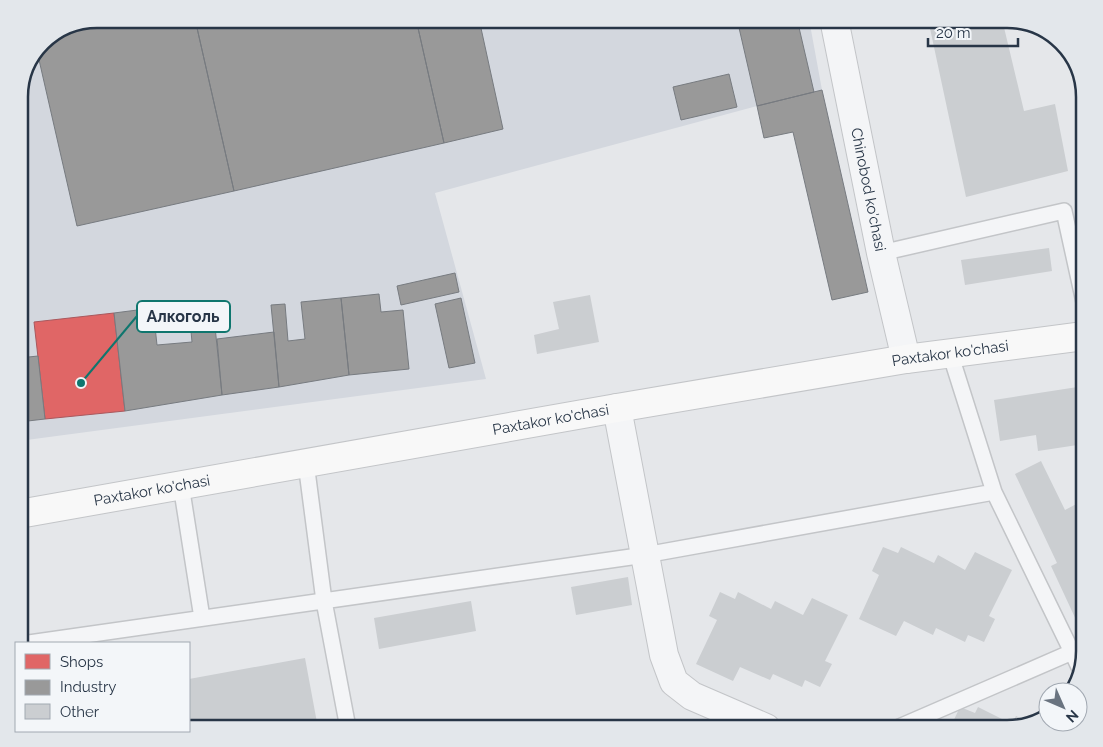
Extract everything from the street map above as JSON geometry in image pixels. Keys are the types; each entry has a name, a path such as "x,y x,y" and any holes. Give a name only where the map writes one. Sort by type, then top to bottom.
{"main road":[{"name":"Paxtakor ko'chasi","path":"28,512 906,359 1076,337"}],"street":[{"name":"Chinobod ko'chasi","path":"836,28 880,253 906,359"},
{"path":"617,408 664,655 674,682 692,696 748,720"}],"lane":[{"path":"880,253 1064,211 1076,266"},
{"path":"950,353 994,492 1075,658"},
{"path":"306,463 324,601 346,720"},
{"path":"181,485 202,618"},
{"path":"36,642 645,554 994,492"},
{"path":"915,720 1072,652"}],"shaded area":[{"path":"88,28 811,28 822,90 435,193 486,379 28,440 28,92 30,79 42,55 62,37 74,31"}],"building: Shops":[{"path":"114,313 125,411 45,419 34,322"}],"building: Industry":[{"path":"88,28 197,28 234,191 77,226 39,60 51,45 62,37 74,31"},
{"path":"197,28 418,28 444,143 234,191"},
{"path":"418,28 481,28 503,129 444,143"},
{"path":"739,28 799,28 814,92 757,106"},
{"path":"729,74 737,107 681,120 673,87"},
{"path":"822,90 868,292 832,300 793,132 764,138 757,106"},
{"path":"455,273 459,292 401,305 397,286"},
{"path":"379,294 381,312 403,310 409,369 349,375 341,298"},
{"path":"341,298 349,375 279,387 271,305 285,304 288,341 305,339 301,302"},
{"path":"461,298 475,363 449,368 435,304"},
{"path":"213,307 222,395 125,411 114,313 153,308 157,345 192,342 189,310"},
{"path":"274,332 279,387 222,395 217,339"},
{"path":"38,356 45,419 28,421 28,357"}],"building: Other":[{"path":"930,28 1004,28 1024,111 1055,104 1068,171 966,197"},
{"path":"1049,248 1052,271 965,285 961,260"},
{"path":"590,295 599,342 537,354 534,335 559,329 553,302"},
{"path":"1076,387 1076,445 1038,451 1036,435 1000,441 994,400"},
{"path":"1041,461 1065,510 1076,504 1076,620 1051,566 1057,563 1015,474"},
{"path":"883,547 898,553 901,547 934,563 938,555 965,570 975,552 1012,570 989,616 995,619 984,642 968,635 965,642 936,628 933,635 904,621 896,636 859,619 879,575 872,571"},
{"path":"628,577 632,605 576,615 571,587"},
{"path":"720,592 735,599 738,592 771,609 775,601 803,615 812,598 848,615 825,661 832,664 820,687 805,680 802,687 773,674 770,680 740,667 733,681 696,664 717,620 709,616"},
{"path":"471,601 476,631 379,649 374,618"},
{"path":"305,658 317,720 190,720 190,679"},
{"path":"960,707 975,713 978,707 1004,720 954,720"}],"place":[{"name":"Алкоголь","path":"81,383"}]}
